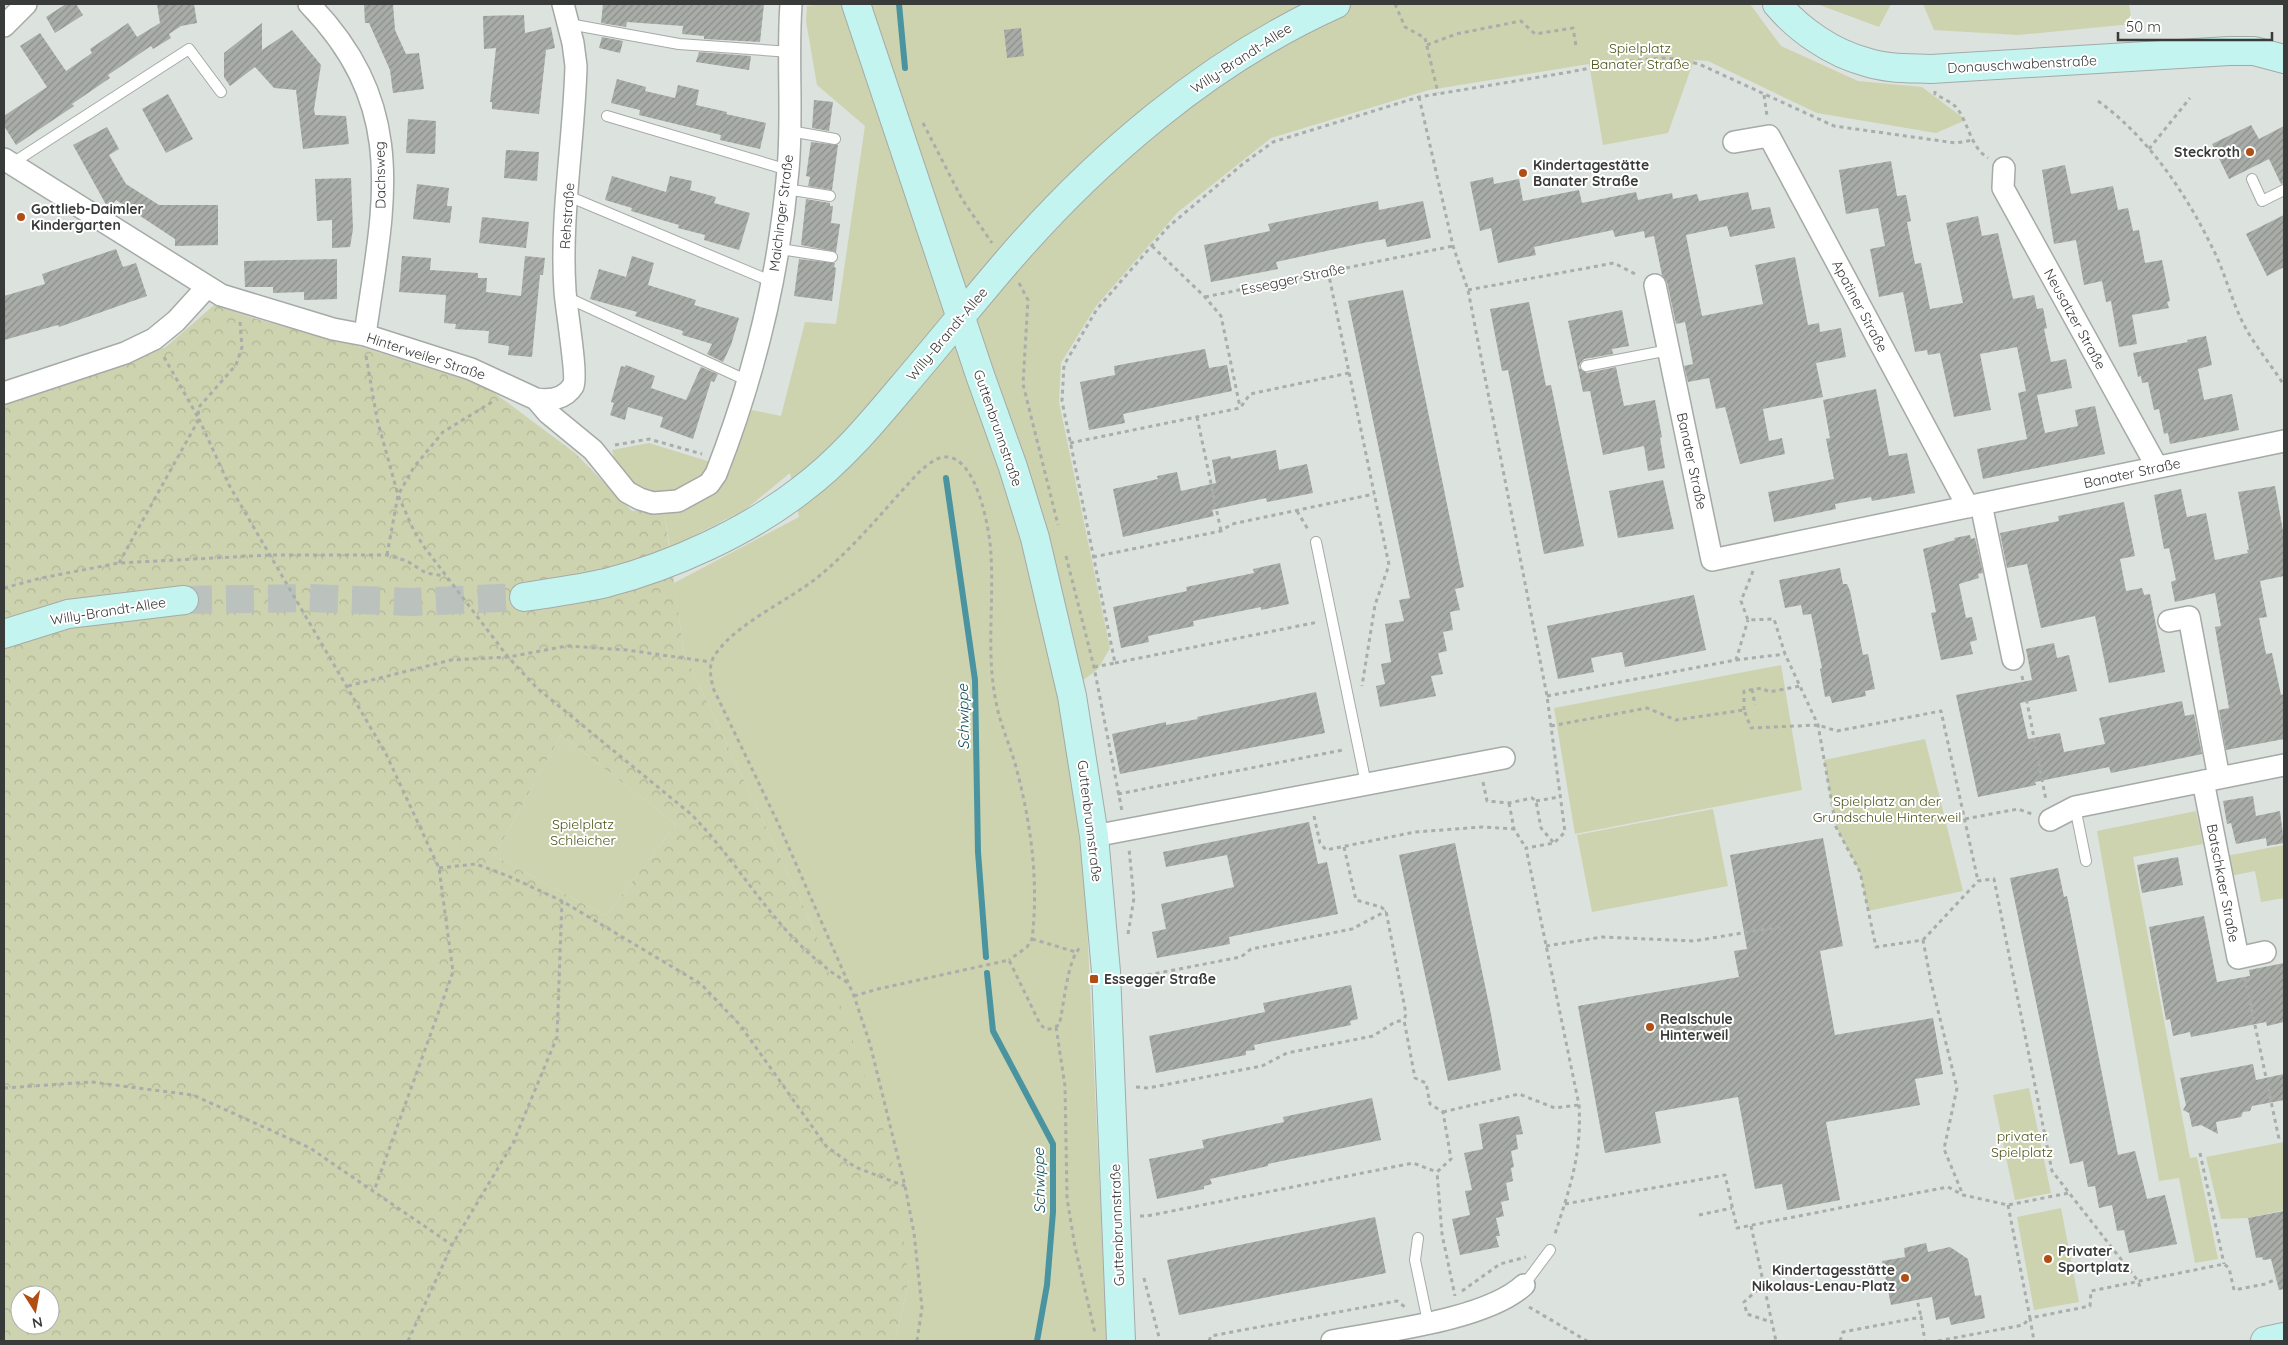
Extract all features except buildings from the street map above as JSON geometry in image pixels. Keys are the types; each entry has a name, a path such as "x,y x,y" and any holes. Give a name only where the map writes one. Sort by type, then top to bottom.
{"street":[{"path":"4,26 26,4"},
{"name":"Dachsweg","path":"310,4 346,47 356,64 373,106 380,137 384,172 381,216 365,335"},
{"name":"Maichinger Straße","path":"719,467 748,381 780,249 790,131 791,4"},
{"path":"856,4 961,317"},
{"name":"Willy-Brandt-Allee","path":"524,597 606,583 656,568 709,544 759,518 800,492 834,463 874,420 1006,263 1053,211 1154,117 1263,41 1336,4"},
{"name":"Donauschwabenstraße","path":"1777,4 1788,16 1813,36 1841,53 1896,68 1931,69 2254,50 2284,59"},
{"name":"Rehstraße","path":"536,399 547,401 556,399 573,385 576,377 566,297 564,255 575,106 576,66 566,14"},
{"name":"Apatiner Straße","path":"1734,142 1769,136 1974,505"},
{"name":"Hinterweiler Straße","path":"7,161 207,287 238,301 333,328 365,335 471,369 536,399 548,413 593,450 627,492 653,503 678,501 709,484 719,467"},
{"name":"Neusatzer Straße","path":"2004,168 2003,188 2157,467"},
{"name":"Banater Straße","path":"1655,285 1712,560 2284,441"},
{"path":"4,393 125,353 154,339 176,321 207,287"},
{"name":"Guttenbrunnstraße","path":"961,317 1035,538 1072,696 1094,836 1104,942 1109,1340"},
{"path":"1974,505 2012,659"},
{"name":"Willy-Brandt-Allee","path":"4,634 68,614 184,600"},
{"name":"Batschkaer Straße","path":"2169,621 2189,617 2238,958 2265,952"},
{"path":"1094,836 1504,758"},
{"path":"2050,820 2075,807 2284,765"},
{"path":"1332,1341 1456,1306 1518,1291"},
{"path":"2265,1341 2284,1337"}],"lane":[{"path":"566,14 679,44 791,52"},
{"path":"7,161 189,49 221,92"},
{"path":"607,116 830,196"},
{"path":"790,131 835,139"},
{"path":"2252,179 2262,201 2284,190"},
{"path":"568,196 773,282"},
{"path":"780,249 832,257"},
{"path":"566,297 748,381"},
{"path":"1586,366 1669,350"},
{"path":"1316,542 1366,784"},
{"path":"2075,807 2086,861"},
{"path":"1418,1238 1416,1260 1427,1315"},
{"path":"1518,1291 1550,1250"}],"path":[{"path":"1395,4 1404,27 1425,38 1438,93"},
{"path":"1427,45 1456,34 1521,21 1534,34 1573,28 1576,46"},
{"path":"1115,663 1062,402 1064,365 1097,309 1168,227 1244,163 1273,142 1438,93 1621,62 1662,58 1699,64 1834,126 1956,143 1973,140"},
{"path":"1931,69 1935,94 1955,106 1967,123 1980,153 2004,168"},
{"path":"1420,97 1453,246 1468,290 1547,696 1565,832 1554,843 1526,848"},
{"path":"2149,149 2190,98"},
{"path":"2098,101 2120,117 2149,149 2181,190 2213,247 2244,324 2284,385"},
{"path":"921,119 962,199 1006,263"},
{"path":"1152,246 1205,297 1221,316 1240,408"},
{"name":"Essegger Straße","path":"1205,297 1453,246"},
{"path":"1468,290 1614,263 1655,285"},
{"path":"1328,271 1389,565 1375,605 1359,696 1350,705"},
{"path":"119,563 199,419 198,408 236,364 242,347 238,301"},
{"path":"365,335 377,419 398,495 414,531 446,576 508,656 538,688 692,815 709,832 748,885 787,933 825,969 849,984"},
{"path":"154,339 199,419 229,485 386,754 439,868 453,972 374,1191"},
{"path":"1070,443 1240,408 1250,394 1349,373"},
{"path":"387,555 398,495 414,467 443,432 514,389"},
{"path":"1197,417 1221,531"},
{"path":"593,450 649,439 719,467"},
{"path":"854,996 1009,960 1027,948 1032,939 1034,879 1028,818 996,702 992,676 991,555 989,534 977,489 970,473 950,457 934,460 921,470 846,552 793,595 732,635 711,662 710,674 713,688 778,822 854,996 880,1080 914,1233 922,1308 917,1341"},
{"path":"1093,557 1221,531 1232,524 1374,494"},
{"path":"1297,510 1316,542"},
{"path":"4,588 41,578 119,563 270,555 387,555 407,561 426,573 446,576"},
{"path":"1736,660 1748,620 1741,601 1754,567"},
{"path":"1094,667 1333,619"},
{"path":"1748,620 1774,620 1785,654 1818,725 1836,827 1860,872 1876,947 1923,940 1978,881 1994,879 2052,1171 2138,1281 2140,1287"},
{"path":"348,686 451,660 508,656 567,646 627,650 711,662"},
{"path":"1547,696 1736,660 1785,654"},
{"path":"2012,659 2019,664 2050,820"},
{"path":"1800,686 1769,692 1762,688 1744,691 1744,710 1751,728 1818,725 1837,731 1942,711 1978,881"},
{"path":"1752,690 1755,705"},
{"path":"1551,726 1647,708 1676,720 1744,710"},
{"path":"1118,794 1359,747"},
{"path":"1478,763 1487,801 1508,802 1532,798 1536,801 1559,797"},
{"path":"1309,796 1320,843 1326,850 1415,832 1482,827 1514,829"},
{"path":"1536,801 1541,828 1554,843"},
{"path":"1456,1306 1500,1264 1550,1250 1576,1166 1580,1142 1579,1105 1526,848 1514,829 1508,802"},
{"path":"1965,819 2018,809 2050,820"},
{"path":"1344,847 1356,900 1381,907 1386,911 1406,1014 1404,1020 1415,1078 1426,1082 1430,1104 1443,1112 1519,1094 1555,1108 1579,1105"},
{"path":"439,868 476,864 508,876 562,901 701,984 740,1025 826,1146 855,1167 905,1186"},
{"path":"408,1341 452,1245 513,1143 557,1037 562,901"},
{"path":"1132,978 1241,957 1251,949 1352,929 1386,911"},
{"path":"1546,946 1602,937 1694,941 1784,926"},
{"path":"1032,939 1076,952"},
{"path":"1923,940 1931,982 1957,1088 1944,1150 1963,1195"},
{"path":"1104,942 1083,946 1076,952 1061,1017 1056,1027 1065,1086 1067,1198 1075,1248 1109,1340"},
{"path":"2241,957 2279,1139"},
{"path":"1009,960 1040,1024 1045,1029 1056,1027"},
{"path":"1136,1087 1148,1088 1262,1066 1287,1053 1373,1036 1395,1022 1404,1020"},
{"path":"4,1088 91,1082 192,1095 310,1148 452,1245"},
{"path":"1437,1172 1451,1159 1443,1112"},
{"path":"2200,1153 2224,1264 2229,1268 2234,1290 2264,1284 2284,1276"},
{"path":"1140,1216 1413,1163 1437,1172"},
{"path":"1437,1172 1442,1234 1456,1306"},
{"path":"1565,1204 1725,1175 1736,1228 1948,1187 1963,1195 2008,1205 2069,1193"},
{"path":"2008,1205 2034,1341"},
{"path":"1700,1215 1732,1208"},
{"path":"1751,1226 1776,1341"},
{"path":"1938,1341 2023,1325 2030,1318 2090,1306 2091,1290 2224,1264"},
{"path":"1764,1284 1744,1302 1747,1314 1772,1322"},
{"path":"1518,1291 1587,1341"},
{"path":"1916,1295 1925,1341"},
{"path":"1209,1341 1211,1336 1397,1300 1410,1312 1427,1315 1445,1304 1456,1306"},
{"path":"1840,1341 1843,1332 1920,1317"}],"green space":[{"name":"Spielplatz Banater Straße","path":"825,4 1750,4 1781,46 1858,81 1922,87 1966,120 1936,133 1817,113 1708,61 1694,60 1668,133 1603,145 1589,64 1429,90 1271,138 1178,212 1096,306 1061,363 1059,402 1110,648 1098,669 1061,697 1082,863 1087,924 1107,1341 895,1341 909,1280 814,929 684,653 674,583 799,517 790,473 746,509 670,548 664,509 712,491 730,472 747,409 781,416 805,322 836,324 865,126 817,85 806,21 807,6"},
{"path":"1817,4 1891,4 1879,27"},
{"path":"1923,4 2129,4 2132,24 2018,35 1934,30"},
{"path":"214,305 253,318 358,346 485,386 575,453 632,511 664,509 684,653 814,929 891,1151 909,1280 895,1341 4,1341 4,404 166,347","holes":["561,735 676,824 606,916 494,856"]},
{"path":"649,443 714,463 710,474 678,496 638,491 616,463 612,450"},
{"path":"1781,665 1802,790 1575,834 1554,708"},
{"name":"Spielplatz Schleicher","path":"561,735 676,824 606,916 494,856"},
{"name":"Spielplatz an der Grundschule Hinterweil","path":"1925,739 1963,891 1868,911 1860,872 1836,827 1824,760"},
{"path":"1713,809 1728,886 1592,912 1577,835"},
{"path":"2196,811 2203,844 2133,857 2190,1158 2197,1157 2218,1259 2195,1263 2179,1178 2159,1181 2097,831"},
{"path":"2284,845 2284,898 2261,902 2255,871 2230,876 2226,856"},
{"name":"privater Spielplatz","path":"2029,1088 2051,1193 2015,1200 1993,1095"},
{"path":"2284,1142 2284,1210 2248,1218 2221,1219 2206,1157"},
{"name":"Privater Sportplatz","path":"2061,1208 2079,1302 2034,1310 2017,1217"}],"waterway":[{"name":"Schwippe","path":"899,4 905,68"},
{"name":"Schwippe","path":"946,478 975,680 978,852 986,957"},
{"name":"Schwippe","path":"987,973 993,1031 1053,1144 1053,1212 1047,1285 1037,1341"}],"tunnel":[{"path":"184,600 309,598 411,602 524,597"}],"place":[{"name":"Steckroth","path":"2250,152"},
{"name":"Kindertagestätte Banater Straße","path":"1523,173"},
{"name":"Gottlieb-Daimler Kindergarten","path":"21,217"},
{"name":"Essegger Straße","path":"1094,979"},
{"name":"Realschule Hinterweil","path":"1650,1027"},
{"name":"Privater Sportplatz","path":"2048,1259"},
{"name":"Kindertagesstätte Nikolaus-Lenau-Platz","path":"1905,1278"}]}
